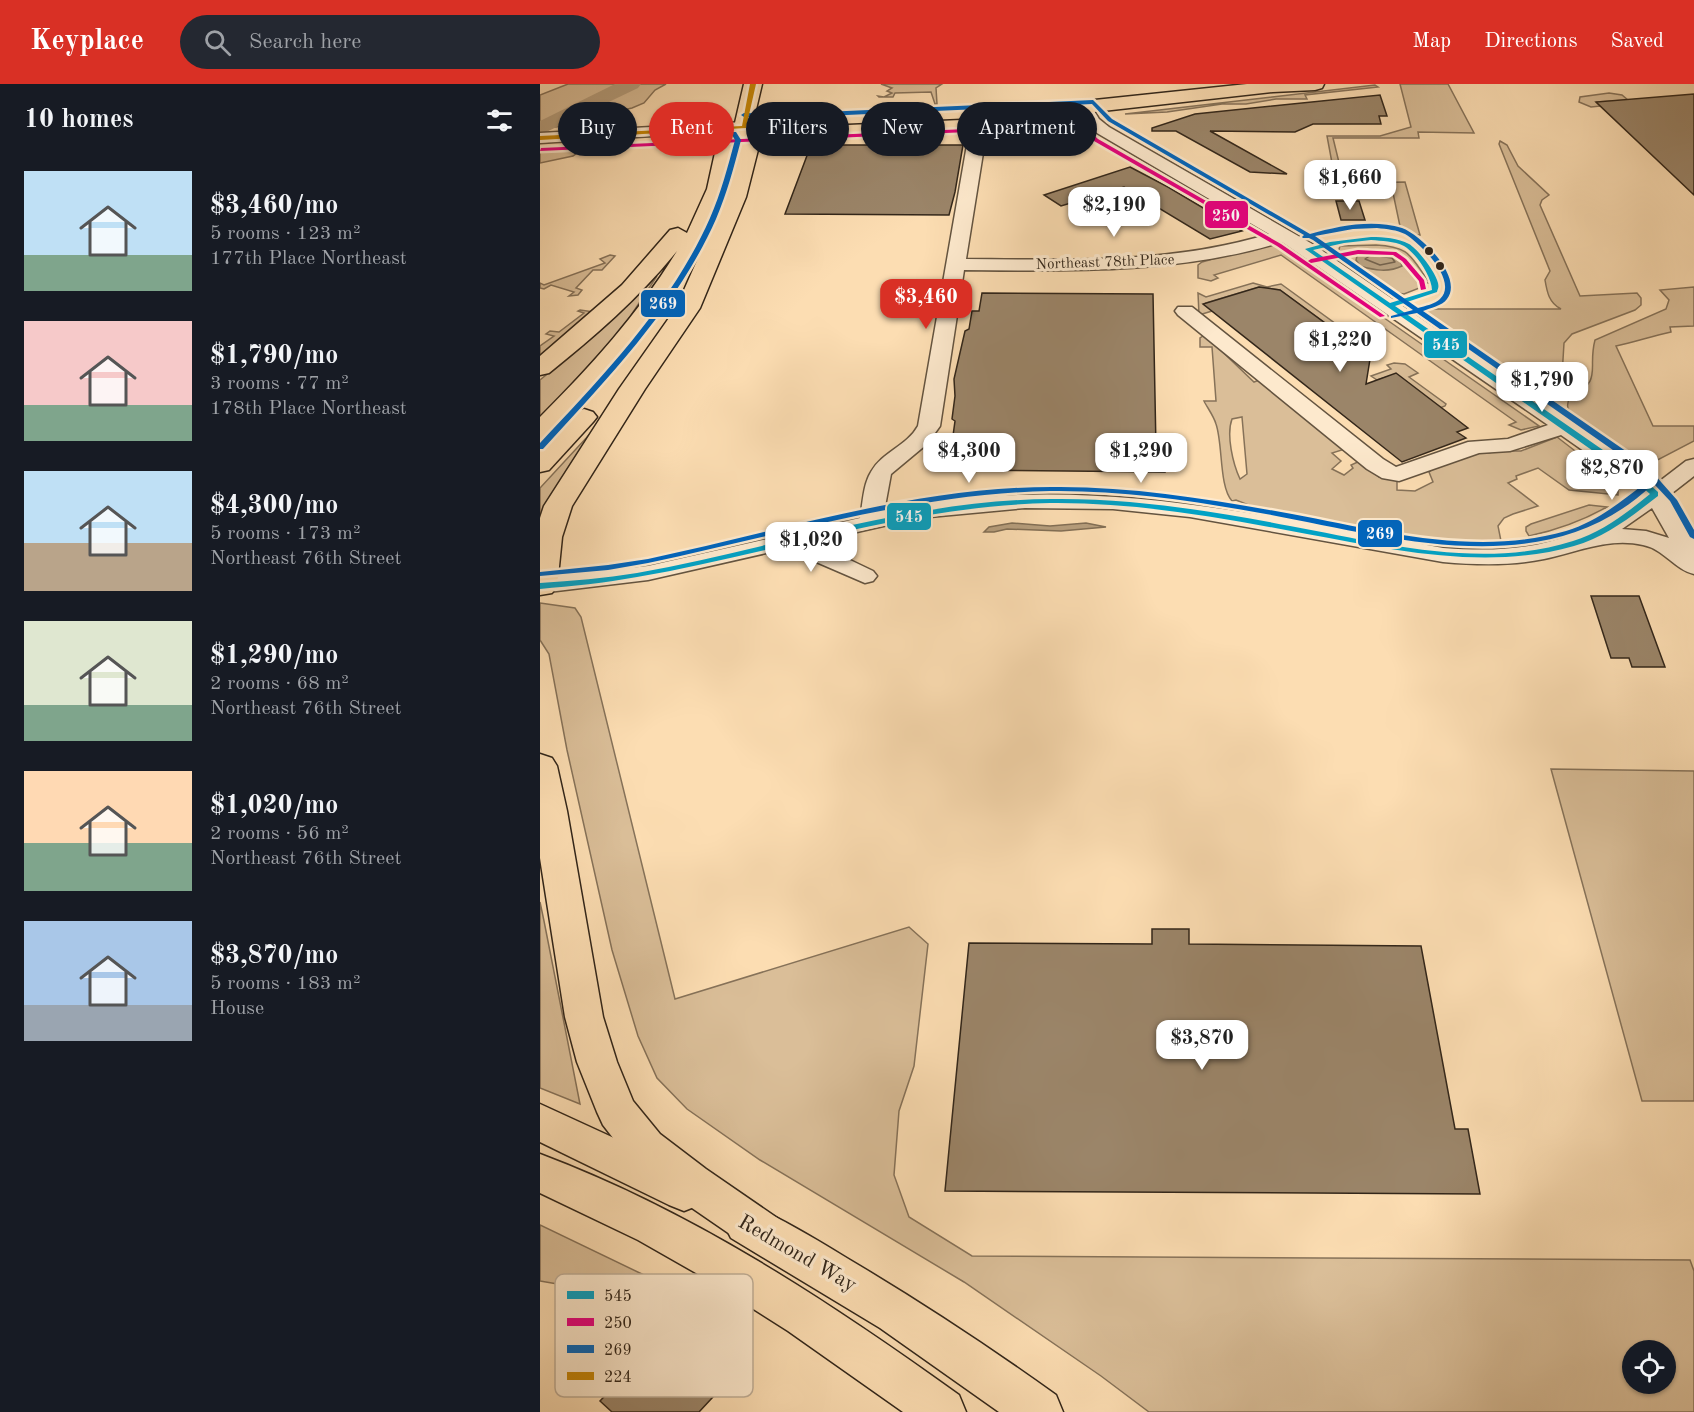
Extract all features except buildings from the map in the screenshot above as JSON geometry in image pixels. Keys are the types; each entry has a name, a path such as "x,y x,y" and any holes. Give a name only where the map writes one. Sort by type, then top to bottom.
{"main road":[{"path":"541,586 548,537 558,506 625,399 688,308 726,223 745,168 751,138 744,127 753,84"},
{"path":"1097,109 1191,103 1315,84"},
{"path":"540,432 600,371 664,291 696,237 717,189 724,166 728,139 744,127 763,122 957,115"},
{"path":"744,127 768,129 957,120"},
{"path":"540,368 610,311 635,286 678,235 724,166"},
{"path":"540,464 626,372 657,334 708,261"},
{"path":"540,766 550,811 584,1017 597,1062 617,1112 645,1147 691,1184 768,1236"},
{"name":"Redmond Way","path":"540,1122 675,1186 768,1236 893,1311 1039,1412"},
{"path":"540,1173 640,1220 738,1274"},
{"path":"753,1283 806,1316 942,1412"}],"street":[{"path":"1097,126 1279,232 1636,477 1655,494 1673,520 1694,567"},
{"path":"540,138 744,127"},
{"path":"870,521 876,505 880,473 922,439 929,426 975,156"},
{"name":"Northeast 78th Place","path":"957,260 1138,265 1220,254 1253,246 1279,232"},
{"path":"1185,311 1389,473 1399,474 1476,447 1510,445 1563,427"},
{"path":"541,586 648,573 870,521 961,506 1072,501 1190,510 1408,550 1453,556 1523,554 1558,548 1587,538 1625,517 1694,466"},
{"path":"1587,538 1625,535 1647,537 1674,549 1694,567"},
{"path":"763,546 813,552 865,576"}],"shaded area":[{"path":"568,84 666,84 655,90 644,103 637,106 637,102 558,102 558,127 540,128 540,95"},
{"path":"881,84 942,84 936,88 937,102 934,102 931,92 895,93 893,97 884,97 892,93 887,91 892,88"},
{"path":"1400,84 1448,84 1474,133 1418,132 1419,138 1333,138 1344,183 1405,182 1420,235 1411,235 1401,231 1393,193 1387,188 1326,185 1325,179 1335,179 1327,136 1380,136 1411,127"},
{"path":"1375,85 1378,87 1305,95 1307,99 1276,99 1167,112 1125,114"},
{"path":"1609,93 1622,95 1628,100 1597,102 1601,106 1591,107 1579,102 1580,97"},
{"path":"1500,141 1507,145 1518,166 1549,195 1542,200 1540,205 1580,296 1637,293 1641,298 1641,305 1635,310 1572,334 1564,343 1562,376 1556,381 1528,381 1528,379 1512,374 1425,312 1432,309 1561,309 1554,304 1548,293 1545,280 1550,271 1499,144"},
{"path":"558,146 558,156 573,156 540,163 540,147"},
{"path":"1275,242 1539,426 1521,430 1509,425 1516,422 1281,255 1214,275 1218,278 1211,281 1198,278 1198,265 1202,262"},
{"path":"1376,245 1404,251 1414,260 1430,283 1423,283 1422,287 1404,294 1397,293 1338,253 1340,246"},
{"path":"610,255 615,256 602,270 593,270 576,288 582,290 578,295 569,296 574,292 551,285 544,289 540,288 540,283 544,285 605,263 600,259"},
{"path":"657,276 622,329 540,419 540,380 601,330"},
{"path":"1253,283 1267,287 1281,284 1358,340 1351,342 1280,290 1259,287 1206,303 1212,311 1199,315 1198,293 1206,297"},
{"path":"1694,287 1694,326 1670,327 1671,332 1616,346 1653,426 1694,426 1694,441 1648,465 1619,448 1573,415 1569,410 1568,402 1570,397 1581,391 1591,379 1595,340 1666,309 1669,300 1660,290"},
{"path":"578,311 594,312 540,361 540,346 554,336 546,334 550,331 559,332 584,313"},
{"path":"1207,337 1254,382 1259,380 1345,449 1332,453 1341,461 1332,469 1344,475 1353,468 1351,465 1360,461 1379,477 1397,479 1397,490 1415,491 1433,482 1429,472 1436,467 1484,450 1489,453 1521,451 1557,437 1614,481 1618,486 1618,495 1569,490 1538,468 1516,476 1517,479 1508,483 1538,506 1504,518 1498,526 1501,541 1470,542 1377,532 1256,508 1236,500 1232,501 1225,486 1216,424 1204,401 1216,401 1212,347 1200,347 1200,338","holes":["1242,417 1247,474 1240,479 1230,441 1232,419"]},
{"path":"1405,364 1418,373 1409,377 1446,404 1445,406 1440,408 1396,374 1377,380 1371,376 1391,369 1387,365"},
{"path":"600,423 540,526 540,488"},
{"path":"1589,505 1607,507 1579,521 1549,531 1529,536 1526,531 1526,527 1531,524"},
{"path":"540,603 575,608 581,617 675,999 909,927 928,944 914,1066 899,1111 894,1175 909,1217 972,1256 1690,1260 1694,1271 1694,1412 1149,1412 1101,1376 964,1282 760,1160 687,1109 657,1078 638,1036 612,950 567,750 549,654 540,640"},
{"path":"1551,769 1694,771 1694,1101 1642,1101"},
{"path":"540,902 544,921 580,1104 540,1088"},
{"path":"540,1225 642,1274 555,1274 555,1284 540,1281"}],"water":[{"path":"1369,249 1394,252 1399,255 1402,266 1376,270 1360,266 1356,260 1357,256"},
{"path":"1012,523 1050,526 1086,523 1106,527 1061,531 1007,529 984,532 989,527"}],"waterway":[{"path":"540,129 631,84"}],"transit line":[{"name":"224","path":"540,138 744,127 753,84"},
{"name":"269","path":"744,115 780,116 1093,102 1110,120 1315,239 1643,467 1673,500 1694,537"},
{"name":"250","path":"541,150 957,131"},
{"name":"269","path":"734,133 738,140 734,156"},
{"name":"250","path":"1097,141 1279,245 1382,316"},
{"name":"269","path":"540,447 632,345 672,290 691,261 712,220 734,156"},
{"name":"269","path":"1305,237 1340,229 1377,226 1401,230 1418,240 1442,269 1448,290 1445,298 1436,304 1393,317"},
{"name":"545","path":"1308,249 1344,241 1371,239 1396,241 1406,245 1432,275 1435,291 1389,306"},
{"name":"545","path":"1308,249 1636,477 1655,494"},
{"name":"250","path":"1311,261 1358,252 1394,253 1404,260 1422,281 1423,289"},
{"name":"269","path":"540,574 648,561 898,505 1000,491 1051,489 1112,491 1173,497 1264,511 1397,536 1467,544 1502,544 1536,540 1581,528 1611,512 1648,485"},
{"name":"545","path":"540,586 648,573 897,518 998,504 1049,501 1115,503 1181,510 1441,554 1507,555 1540,552 1583,540 1616,523 1655,494"}]}
